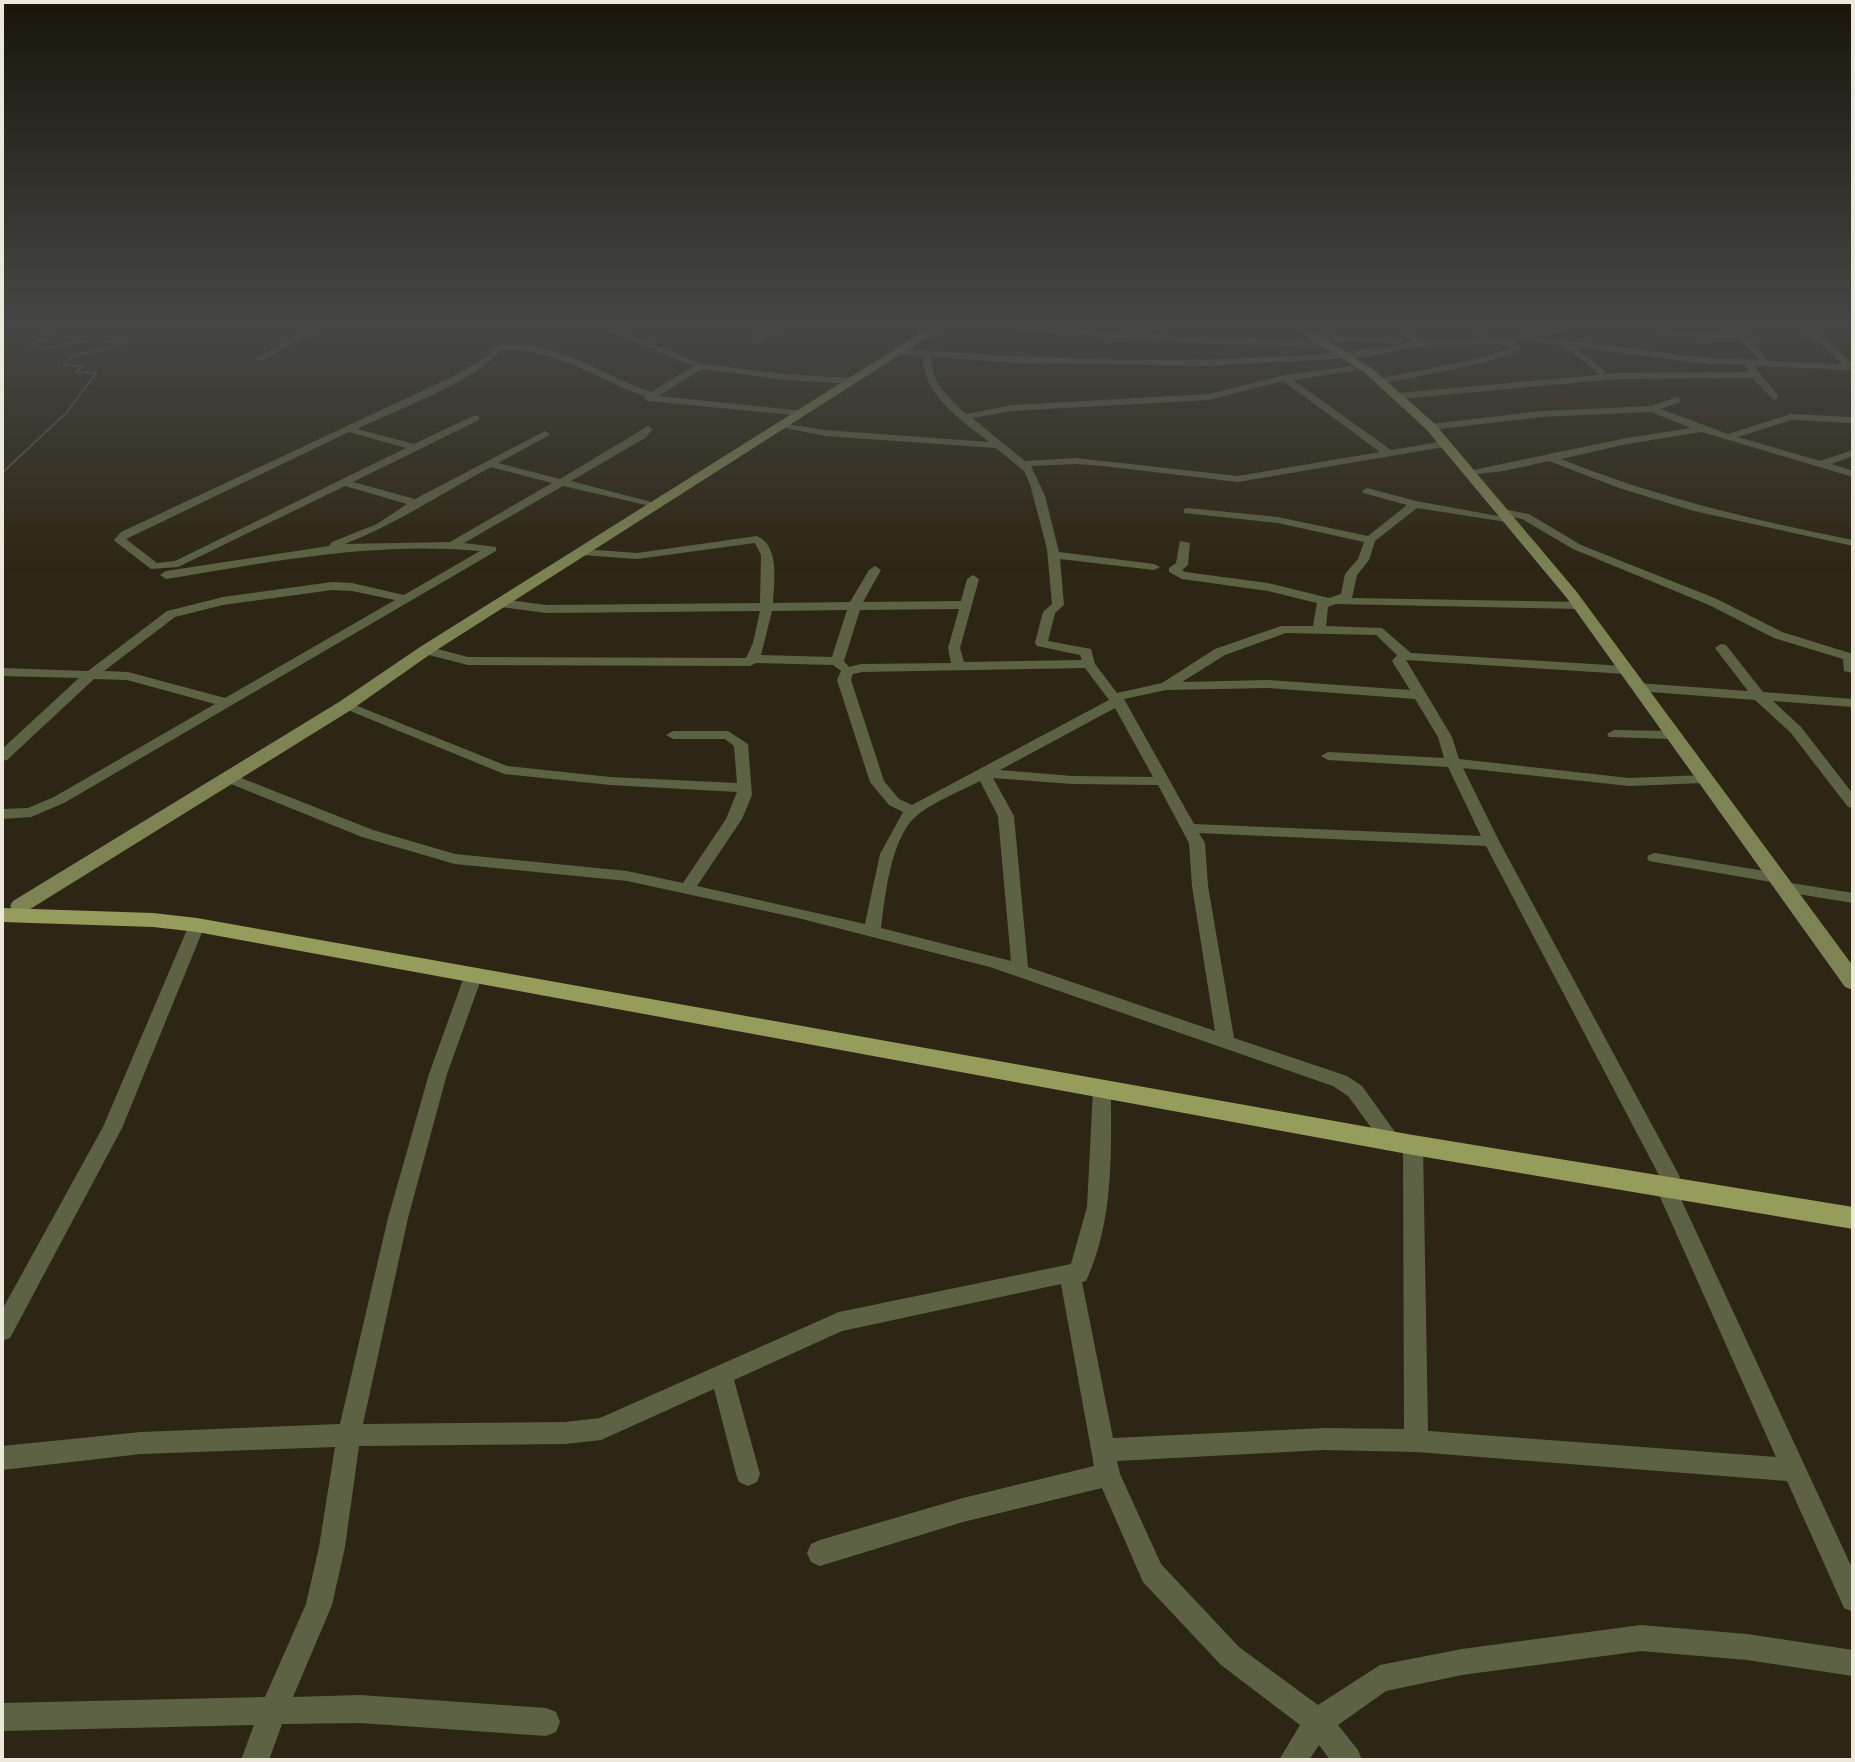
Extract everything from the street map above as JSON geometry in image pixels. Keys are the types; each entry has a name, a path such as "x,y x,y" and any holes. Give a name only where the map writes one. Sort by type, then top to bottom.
{"main road":[{"path":"8,909 197,925 1668,1182 1853,1218"},
{"path":"8,909 166,913 295,931 1047,1075 1102,1090 1413,1145 1853,1206"}],"street":[{"path":"399,406 125,534 120,540 155,567 165,568 476,418"},
{"path":"718,406 802,413"},
{"path":"8,909 345,706 426,650 813,406"},
{"path":"955,406 995,445 1023,464 1035,478 1054,555 1058,605 1049,612 1041,643 1086,652 1089,664 1117,699 1188,828 1200,856 1200,886 1226,1043"},
{"path":"964,417 1012,408 1044,406"},
{"path":"1324,406 1387,452"},
{"path":"1410,406 1431,427 1579,605 1853,982"},
{"path":"1431,427 1541,414 1660,406"},
{"path":"1652,409 1702,429 1853,474"},
{"path":"1788,409 1801,417"},
{"path":"1730,436 1801,417 1853,420"},
{"path":"783,425 825,433 995,445"},
{"path":"452,545 648,429"},
{"path":"1468,472 1504,468 1702,429"},
{"path":"351,430 416,448"},
{"path":"335,549 336,544 381,526 416,503 545,434"},
{"path":"1023,464 1052,459 1238,479 1444,444"},
{"path":"1821,464 1853,453"},
{"path":"1548,457 1599,479 1721,515 1853,543"},
{"path":"490,464 655,506"},
{"path":"345,483 416,503"},
{"path":"1367,491 1415,504 1525,516 1577,547 1713,602 1778,635 1852,664"},
{"path":"1319,630 1322,605 1347,596 1351,574 1363,560 1370,540 1415,504"},
{"path":"1188,511 1278,520 1370,540"},
{"path":"582,552 637,556 757,539 767,552 765,607 759,653 754,659"},
{"path":"1184,543 1182,565 1173,570 1182,575 1268,587 1334,601 1579,605"},
{"path":"2,814 44,808 492,549 452,545 335,549 166,575"},
{"path":"1054,555 1154,567"},
{"path":"875,570 855,605 842,667 877,782 894,802 912,811"},
{"path":"958,666 954,648 973,579"},
{"path":"2,757 92,674 161,619 182,611 293,590 332,586 352,587 406,599"},
{"path":"501,603 546,609 965,605"},
{"path":"1166,686 1211,657 1285,629 1378,631 1389,636 1404,655 1625,670"},
{"path":"1721,648 1760,696 1796,730 1853,804"},
{"path":"426,650 481,662 719,662 754,659 861,668 1089,664"},
{"path":"1404,655 1398,661 1445,737 1453,763 1491,841 1668,1182 1853,1599"},
{"path":"2,672 145,678 226,703"},
{"path":"872,933 883,862 898,828 912,811 1117,699 1166,686 1268,684 1417,695"},
{"path":"1637,687 1853,703"},
{"path":"345,706 504,770 610,781 744,788"},
{"path":"1614,734 1671,735"},
{"path":"673,735 728,735 737,738 741,744 745,795 734,819 688,887"},
{"path":"1328,756 1453,763 1629,782 1704,779"},
{"path":"983,773 1072,780 1162,781"},
{"path":"983,773 1006,816 1020,971"},
{"path":"226,777 367,834 428,853 455,859 627,876 688,887 1020,971 1340,1081 1355,1091 1385,1132"},
{"path":"1188,828 1491,841"},
{"path":"1655,858 1853,898"},
{"path":"2,1331 112,1128 197,925"},
{"path":"255,1760 319,1605 332,1547 349,1435 398,1218 438,1074 474,974"},
{"path":"2,1458 141,1443 349,1435 565,1433 601,1429 839,1322 1070,1273 1078,1274 1088,1251 1101,1176 1102,1090"},
{"path":"1413,1145 1416,1441"},
{"path":"1070,1273 1106,1450 1108,1475 1152,1573 1230,1656 1318,1722 1348,1760"},
{"path":"721,1374 748,1474"},
{"path":"1106,1450 1324,1439 1416,1441 1796,1470"},
{"path":"820,1553 1025,1493 1108,1475"},
{"path":"1293,1760 1318,1722 1380,1679 1462,1662 1641,1638 1747,1647 1853,1663"},
{"path":"2,1717 360,1709 546,1722"}],"waterway":[{"path":"2,473 71,406"}]}
